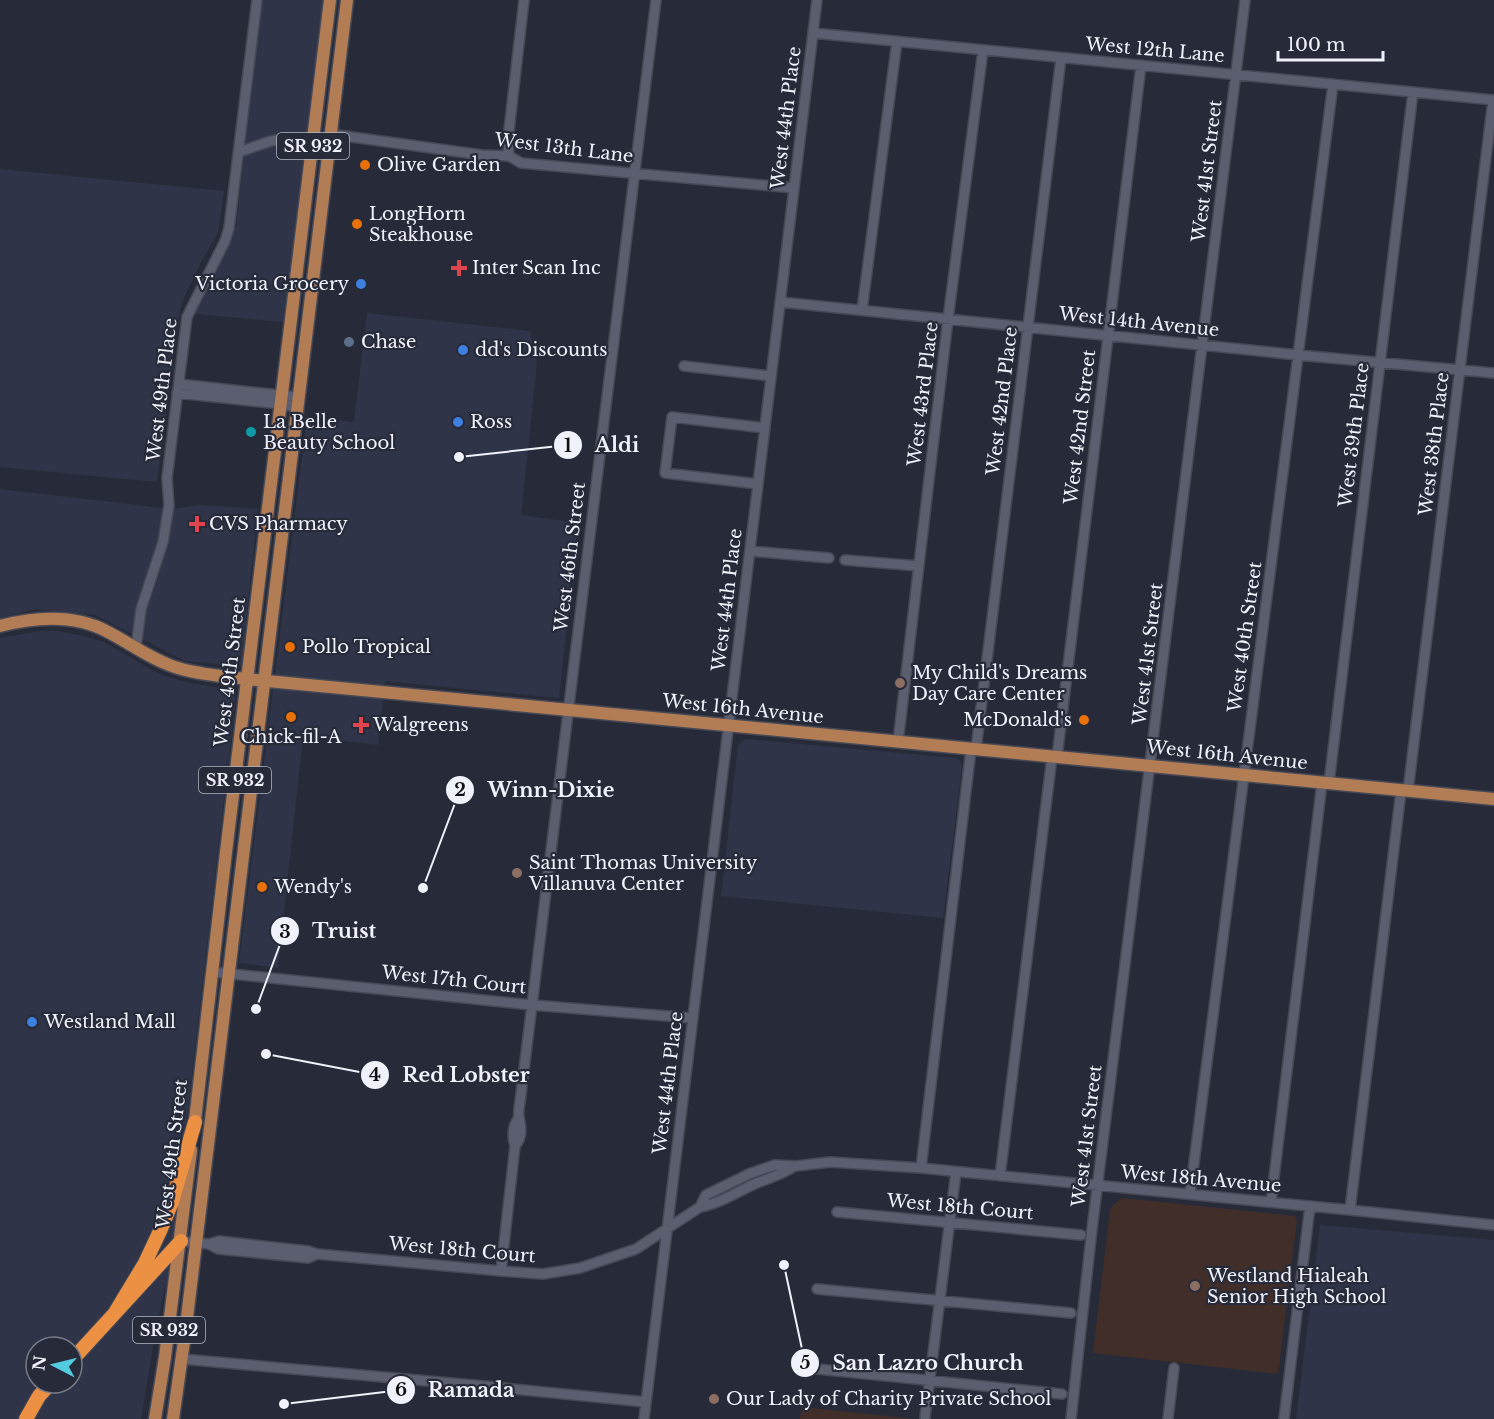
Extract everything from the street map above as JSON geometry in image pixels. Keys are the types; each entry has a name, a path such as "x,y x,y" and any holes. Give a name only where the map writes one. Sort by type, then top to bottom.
{"highway":[{"path":"116,1311 160,1232 172,1202 195,1122"},
{"path":"84,1347 181,1241"},
{"path":"26,1419 40,1395"}],"main road":[{"name":"West 49th Street","path":"155,1419 181,1241 330,0"},
{"name":"West 49th Street","path":"173,1419 203,1243 228,973 347,0"},
{"path":"322,67 325,96 323,124 330,134"},
{"path":"313,143 320,154 317,189 320,218"},
{"name":"West 16th Avenue","path":"0,626 52,618 68,620 105,630 160,661 178,668 247,679 1494,799"},
{"path":"233,793 239,805 234,843 237,850 243,854"},
{"path":"146,1419 163,1324 176,1278"}],"street":[{"name":"West 49th Place","path":"136,648 141,609 164,537 168,504 167,478 188,314 228,233 257,0"},
{"path":"342,0 347,0"},
{"path":"509,156 508,139 524,0"},
{"name":"West 46th Street","path":"501,1271 515,1146 513,1139 515,1123 519,1118 656,0"},
{"name":"West 44th Place","path":"644,1419 817,0"},
{"name":"West 41st Street","path":"1071,1419 1245,0"},
{"name":"West 12th Lane","path":"813,33 1493,100"},
{"path":"862,310 897,41"},
{"name":"West 43rd Place","path":"898,742 948,319 983,50"},
{"name":"West 42nd Place","path":"921,1168 1061,58"},
{"name":"West 42nd Street","path":"1000,1176 1141,66"},
{"name":"West 40th Street","path":"1190,1194 1333,84"},
{"name":"West 39th Place","path":"1271,1202 1413,92"},
{"name":"West 38th Place","path":"1350,1210 1493,100"},
{"name":"West 13th Lane","path":"330,134 482,155 509,156 521,163 794,188"},
{"path":"238,152 284,139 313,143"},
{"name":"West 14th Avenue","path":"780,302 1494,373"},
{"path":"684,366 771,376"},
{"path":"178,389 298,402"},
{"path":"758,484 665,472 672,417 765,428"},
{"path":"750,551 829,558"},
{"path":"845,560 919,566"},
{"name":"West 17th Court","path":"212,972 532,1005 692,1018"},
{"name":"West 18th Avenue","path":"667,1229 700,1207 712,1205 756,1183 782,1175 796,1166 830,1162 921,1168 1494,1226"},
{"path":"925,1417 956,1172"},
{"path":"1284,1419 1310,1206"},
{"name":"West 18th Court","path":"837,1212 1081,1235"},
{"name":"West 18th Court","path":"181,1241 203,1243 219,1241 317,1254 543,1274 580,1268 636,1249 667,1229"},
{"path":"817,1289 1071,1313"},
{"path":"182,1359 473,1384 646,1402"},
{"path":"808,1368 1062,1394"},
{"path":"1168,1419 1174,1368"}],"shaded area":[{"path":"261,0 323,0 283,322 195,314 236,227"},
{"path":"0,169 224,191 218,233 182,302 176,332 157,482 0,467"},
{"path":"367,313 530,331 537,364 521,515 578,523 559,698 385,681 378,745 303,736 278,968 239,963 307,417 354,422"},
{"path":"0,489 171,509 200,505 258,509 241,666 185,661 95,615 36,609 0,618"},
{"path":"40,631 57,631 104,642 161,675 190,683 231,689 236,694 170,1264 141,1419 0,1419 0,638"},
{"path":"745,739 956,758 960,761 962,766 943,918 721,896 738,745"},
{"name":"Westland Hialeah Senior High School","path":"1122,1198 1295,1216 1297,1220 1278,1374 1093,1353 1110,1210"},
{"path":"1320,1225 1494,1240 1494,1419 1296,1419"},
{"path":"802,1407 915,1419 800,1419"}],"place":[{"name":"Olive Garden","path":"365,165"},
{"name":"LongHorn Steakhouse","path":"357,224"},
{"name":"Inter Scan Inc","path":"459,268"},
{"name":"Victoria Grocery","path":"361,284"},
{"name":"Chase","path":"349,342"},
{"name":"dd's Discounts","path":"463,350"},
{"name":"Ross","path":"458,422"},
{"name":"La Belle Beauty School","path":"251,432"},
{"name":"Aldi","path":"459,457"},
{"name":"CVS Pharmacy","path":"197,524"},
{"name":"Pollo Tropical","path":"290,647"},
{"name":"My Child's Dreams Day Care Center","path":"900,683"},
{"name":"Chick-fil-A","path":"291,717"},
{"name":"McDonald's","path":"1084,720"},
{"name":"Walgreens","path":"361,725"},
{"name":"Saint Thomas University Villanuva Center","path":"517,873"},
{"name":"Wendy's","path":"262,887"},
{"name":"Winn-Dixie","path":"423,888"},
{"name":"Truist","path":"256,1009"},
{"name":"Westland Mall","path":"32,1022"},
{"name":"Red Lobster","path":"266,1054"},
{"name":"San Lazro Church","path":"784,1265"},
{"name":"Westland Hialeah Senior High School","path":"1195,1286"},
{"name":"Our Lady of Charity Private School","path":"714,1399"},
{"name":"Ramada","path":"284,1404"}]}
